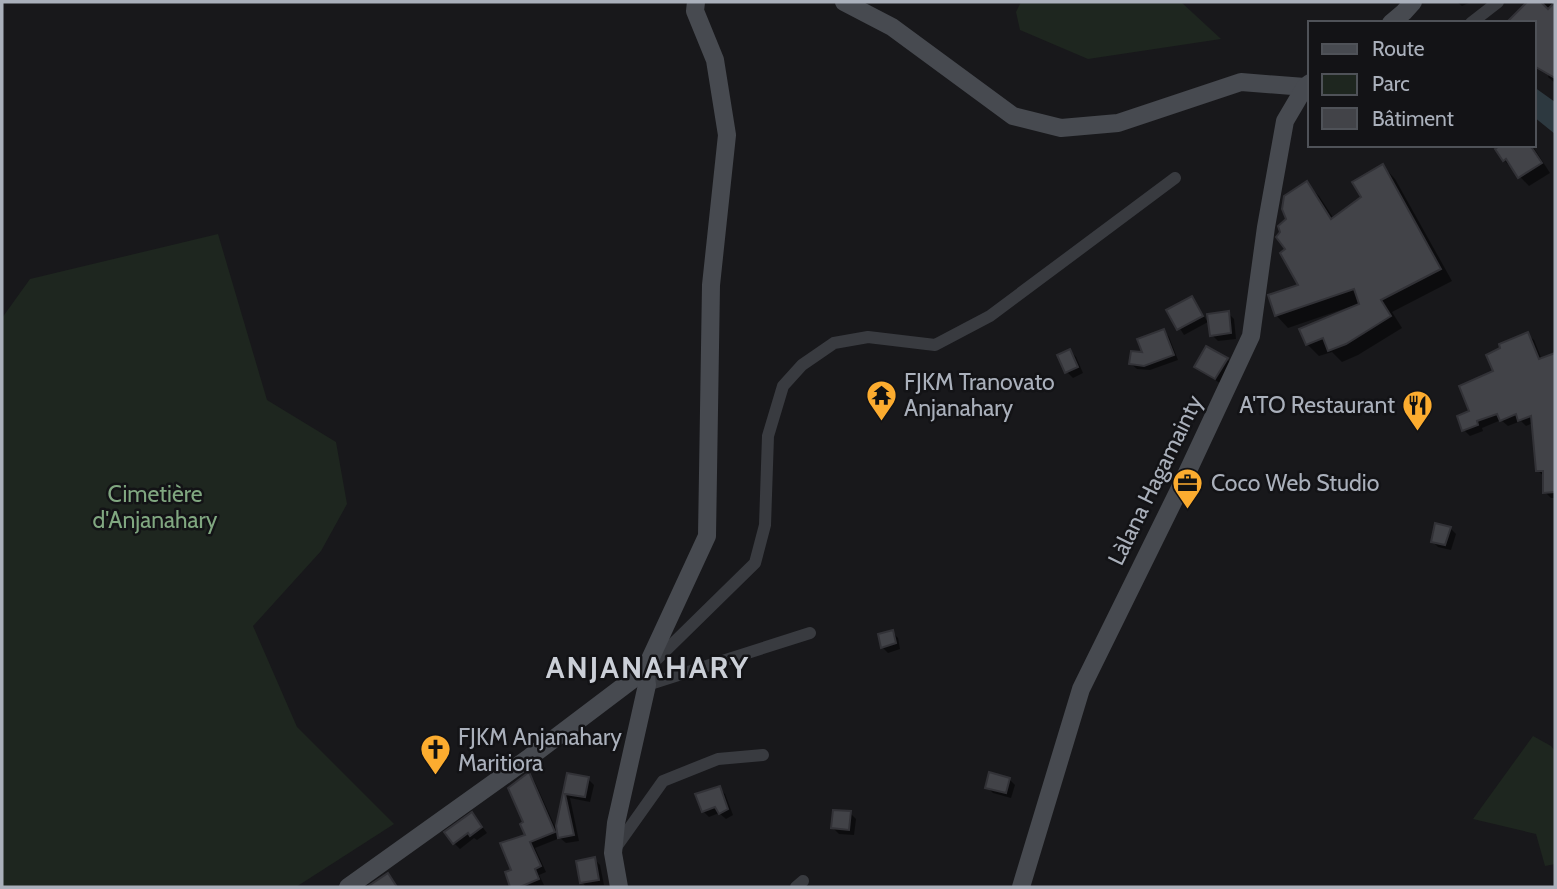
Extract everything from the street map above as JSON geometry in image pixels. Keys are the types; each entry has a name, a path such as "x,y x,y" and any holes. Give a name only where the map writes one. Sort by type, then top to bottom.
{"main road":[{"path":"619,887 613,853 616,823 646,678 707,536 712,285 727,135 715,60 695,11 696,2"},
{"path":"844,2 892,27 1013,116 1061,128 1118,123 1241,82 1308,85"},
{"path":"1393,21 1413,2"},
{"name":"Làlana Hagamainty","path":"1021,887 1081,689 1251,336 1266,227 1286,121 1308,85"},
{"path":"348,887 646,678"}],"street":[{"path":"1474,21 1498,2"},
{"path":"646,678 755,563 765,526 768,436 783,386 802,365 834,344 868,337 935,345 990,316 1175,178"},
{"path":"646,678 810,633"},
{"path":"613,853 663,781 718,759 763,755"}],"green space":[{"path":"1021,2 1181,2 1221,39 1088,59 1020,30 1016,12"},
{"name":"Cimetière d'Anjanahary","path":"218,234 267,400 336,442 347,504 321,551 253,626 297,727 394,824 296,887 2,887 2,318 30,279"},
{"path":"1533,736 1555,751 1555,864 1545,866 1536,834 1473,819"}],"shaded area":[{"path":"1536,88 1555,102 1555,134 1536,119"}],"building":[{"path":"1527,2 1541,2 1548,9 1555,2 1555,78 1536,67 1536,21 1508,21"},
{"path":"1531,147 1542,163 1518,178 1506,159 1503,161 1495,149"},
{"path":"1383,164 1441,269 1381,300 1391,316 1346,344 1328,351 1323,338 1306,345 1299,329 1359,304 1354,289 1275,316 1268,295 1298,285 1280,253 1285,249 1276,237 1280,232 1278,226 1286,219 1282,209 1284,196 1307,181 1331,219 1361,197 1352,182"},
{"path":"1192,296 1203,316 1177,330 1166,310"},
{"path":"1229,311 1231,333 1210,336 1207,314"},
{"path":"1164,329 1174,355 1144,366 1129,364 1131,351 1142,352 1137,339"},
{"path":"1528,332 1539,359 1555,353 1555,492 1543,493 1543,471 1536,471 1531,416 1518,421 1516,414 1500,421 1497,414 1477,421 1478,425 1462,431 1457,416 1469,411 1459,386 1493,371 1486,355 1500,348 1499,344"},
{"path":"1206,346 1228,358 1215,379 1194,367"},
{"path":"1070,349 1078,367 1065,373 1057,355"},
{"path":"1435,523 1451,527 1445,545 1431,542"},
{"path":"893,630 896,643 881,648 878,634"},
{"path":"529,772 555,832 530,842 541,866 535,869 539,879 520,887 510,887 505,872 511,870 500,843 525,835 520,824 523,822 508,788"},
{"path":"989,772 1010,778 1006,793 985,788"},
{"path":"567,773 589,777 585,797 565,794 574,835 558,838 556,826"},
{"path":"720,786 728,809 719,814 715,807 702,812 695,794"},
{"path":"833,810 851,811 849,830 831,828"},
{"path":"472,812 482,827 453,844 444,832"},
{"path":"595,857 599,880 580,883 576,861"},
{"path":"388,873 397,887 367,887"}],"place":[{"name":"FJKM Tranovato Anjanahary","path":"881,422"},
{"name":"A'TO Restaurant","path":"1418,432"},
{"name":"Coco Web Studio","path":"1188,510"},
{"name":"FJKM Anjanahary Maritiora","path":"435,777"}],"district":[{"name":"ANJANAHARY","path":"648,668"}]}
